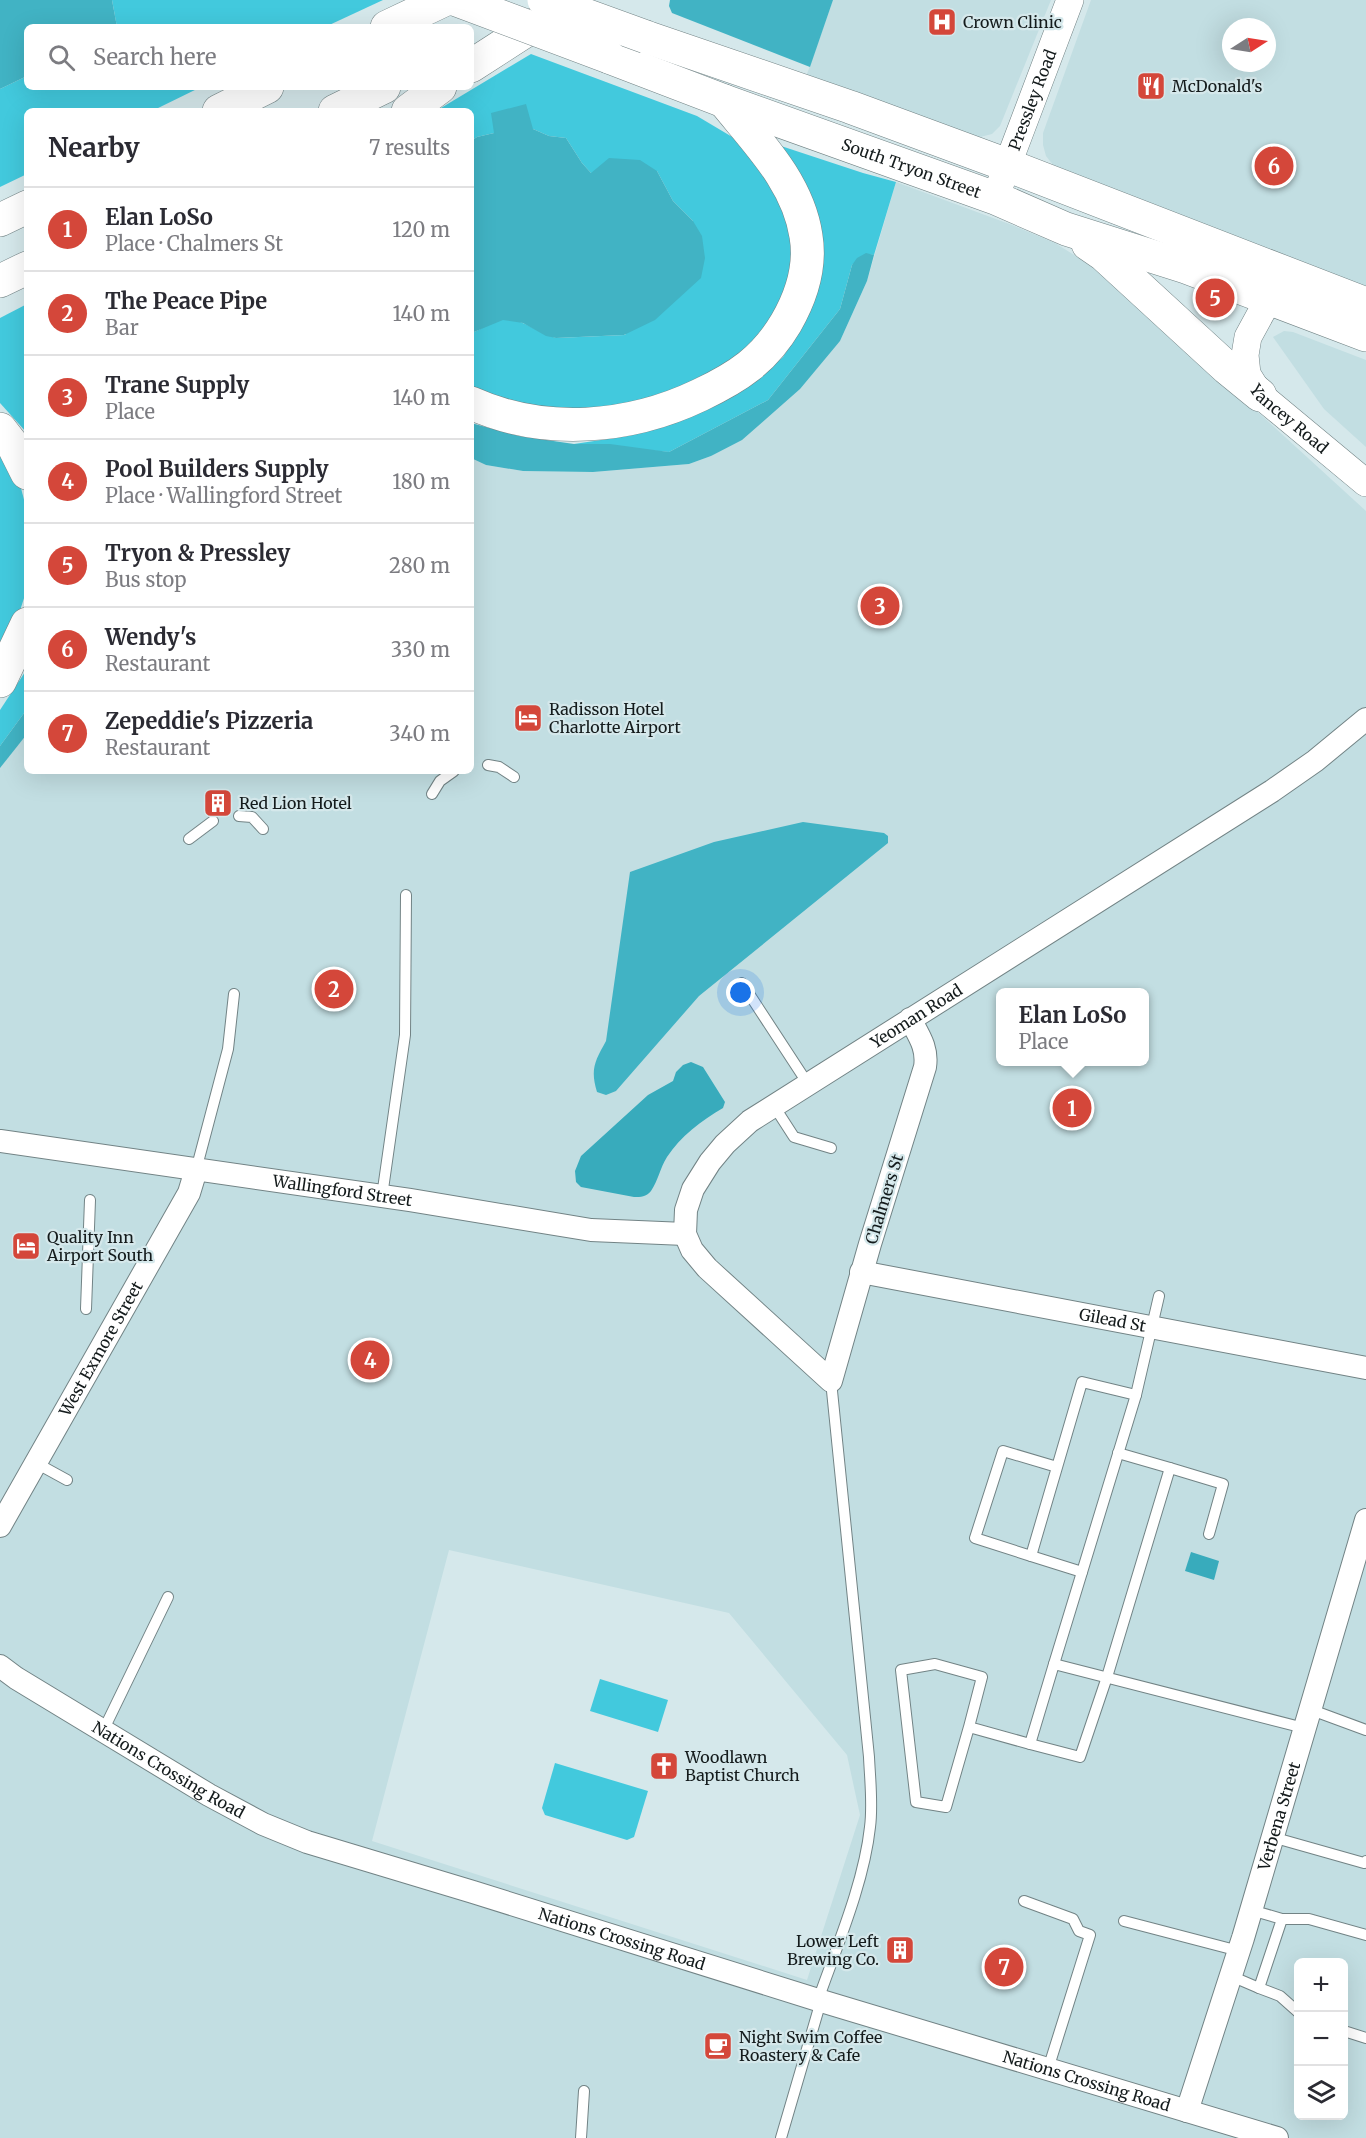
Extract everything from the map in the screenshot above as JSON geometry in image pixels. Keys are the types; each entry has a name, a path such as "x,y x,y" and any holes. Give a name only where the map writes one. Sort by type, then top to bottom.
{"main road":[{"path":"394,24 433,0"},
{"path":"394,24 444,0"},
{"name":"South Tryon Street","path":"457,0 724,101 995,198 1066,229 1186,267 1366,304"},
{"name":"South Tryon Street","path":"544,0 850,107 1007,165 1276,285 1366,335"},
{"path":"474,43 562,0"},
{"path":"474,64 573,0"},
{"path":"225,108 261,90"},
{"path":"341,108 378,90"},
{"path":"412,108 436,90"},
{"path":"474,404 524,420 564,425 600,424 639,418 677,406 732,380 757,361 777,339 801,291 807,264 806,237 787,182 724,101"},
{"path":"0,220 24,208"},
{"path":"1066,229 1104,255 1220,362 1260,395"},
{"path":"0,281 24,269"},
{"path":"0,429 15,447 24,466"},
{"path":"0,681 24,630"}],"street":[{"name":"Pressley Road","path":"995,198 1070,0"},
{"name":"Yancey Road","path":"1276,285 1248,337 1245,355 1247,374 1260,395 1366,483"},
{"name":"Yeoman Road","path":"685,1234 686,1210 693,1190 710,1162 725,1144 750,1121 1272,791 1315,761 1366,718"},
{"name":"Chalmers St","path":"831,1381 861,1272 925,1068 927,1055 924,1044 910,1019"},
{"name":"Wallingford Street","path":"0,1141 382,1196 591,1230 685,1234"},
{"name":"West Exmore Street","path":"0,1526 189,1193 196,1170"},
{"path":"685,1234 692,1250 707,1268 831,1381"},
{"name":"Gilead St","path":"861,1272 1366,1368"},
{"name":"Verbena Street","path":"1187,2111 1239,1951 1306,1718 1365,1526"},
{"name":"Nations Crossing Road","path":"0,1666 16,1678 209,1795 263,1824 307,1842 1277,2138"}],"lane":[{"path":"488,765 499,767 514,777"},
{"path":"432,794 440,781 450,774"},
{"path":"239,816 252,817 263,829"},
{"path":"189,839 213,821"},
{"path":"382,1196 405,1035 406,895"},
{"path":"742,983 808,1084"},
{"path":"196,1170 228,1049 234,994"},
{"path":"774,1106 794,1137 831,1148"},
{"path":"86,1309 90,1200"},
{"path":"1030,1744 1136,1395 1159,1296"},
{"path":"781,2138 819,2000 859,1880 871,1826 869,1757 831,1381"},
{"path":"1031,1556 1082,1382 1136,1395"},
{"path":"1057,1467 1003,1451 975,1538 1082,1572"},
{"path":"1118,1454 1223,1484 1209,1534"},
{"path":"36,1463 67,1480"},
{"path":"969,1727 1080,1757 1107,1677 1170,1468"},
{"path":"103,1731 168,1597"},
{"path":"935,1664 982,1677 969,1727 946,1808 916,1802 901,1670 935,1664"},
{"path":"1054,1664 1366,1730"},
{"path":"1272,1837 1365,1865"},
{"path":"1024,1902 1073,1919 1079,1931 1090,1935 1048,2069"},
{"path":"1251,1911 1282,1919 1309,1919 1366,1935"},
{"path":"1259,1988 1282,1919"},
{"path":"1124,1921 1239,1951"},
{"path":"1231,1976 1280,1996 1294,2008"},
{"path":"1348,2032 1366,2038"},
{"path":"581,2138 584,2091"}],"shaded area":[{"path":"0,0 112,0 116,24 24,24 24,77 0,89"},
{"path":"112,0 383,0 331,24 116,24"},
{"path":"670,0 833,0 810,67 672,13 669,6"},
{"path":"833,0 1051,0 1000,126 992,134 976,138 806,77"},
{"path":"1091,0 1366,0 1366,292 1059,171 1046,156 1043,133"},
{"path":"531,54 697,116 739,141 769,172 795,238 783,306 746,351 679,390 606,409 536,409 474,388 474,332 498,321 515,320 556,338 625,335 693,221 673,201 657,171 591,173 566,138 549,136 533,129 494,133 474,139 474,108 441,108"},
{"path":"24,77 24,90 195,90 158,108 24,108 24,175 0,187 0,89"},
{"path":"526,104 533,129 549,136 566,138 591,173 609,158 640,160 657,171 673,201 693,221 702,236 705,258 701,278 655,320 624,335 556,338 546,336 523,323 503,320 474,332 474,139 494,133 491,113"},
{"path":"778,145 896,182 874,255 866,254 852,265 840,309 768,400 669,452 574,444 628,436 664,427 695,415 761,376 783,357 803,325"},
{"path":"896,182 1055,243 1090,265 1157,320 1366,511 1366,2138 0,2138 0,759 24,727 24,774 474,774 474,459 486,465 523,471 593,472 689,464 711,456 840,341 867,281","holes":["449,1550 729,1613 847,1755 860,1815 807,1980 372,1841"]},
{"path":"866,253 874,255 867,281 840,341 800,389 742,440 689,464 593,472 523,471 486,465 474,459 474,424 519,436 574,444 610,444 669,452 768,400 840,309 852,265 857,258"},
{"path":"24,306 24,430 0,403 0,318"},
{"path":"1284,331 1293,332 1366,360 1366,447 1324,409 1273,337"},
{"path":"0,444 17,473 24,500 24,598 13,632 0,658"},
{"path":"24,674 24,713 0,746 0,710"},
{"path":"24,713 24,738 0,768 0,746"},
{"path":"803,822 884,833 888,836 888,843 699,996 616,1091 606,1095 597,1092 594,1071 596,1060 606,1041 630,872 714,842"},
{"path":"691,1062 703,1067 725,1102 723,1108 692,1129 672,1150 651,1191 643,1196 634,1197 581,1187 576,1182 575,1171 581,1156 648,1095 673,1081 676,1072 683,1065"},
{"path":"1191,1552 1219,1561 1214,1580 1185,1571"},
{"path":"600,1679 668,1700 658,1732 590,1711"},
{"path":"555,1763 648,1791 634,1837 627,1840 545,1815 542,1808"}],"place":[{"name":"Crown Clinic","path":"942,22"},
{"name":"McDonald's","path":"1151,86"},
{"name":"Wendy's","path":"1274,166"},
{"name":"Tryon & Pressley","path":"1215,298"},
{"name":"Trane Supply","path":"880,606"},
{"name":"Radisson Hotel Charlotte Airport","path":"528,718"},
{"name":"Red Lion Hotel","path":"218,803"},
{"name":"The Peace Pipe","path":"334,989"},
{"name":"Elan LoSo","path":"1072,1108"},
{"name":"Quality Inn Airport South","path":"26,1246"},
{"name":"Pool Builders Supply","path":"370,1360"},
{"name":"Woodlawn Baptist Church","path":"664,1766"},
{"name":"Lower Left Brewing Co.","path":"900,1950"},
{"name":"Zepeddie's Pizzeria","path":"1004,1967"},
{"name":"Night Swim Coffee Roastery & Cafe","path":"718,2046"}]}
